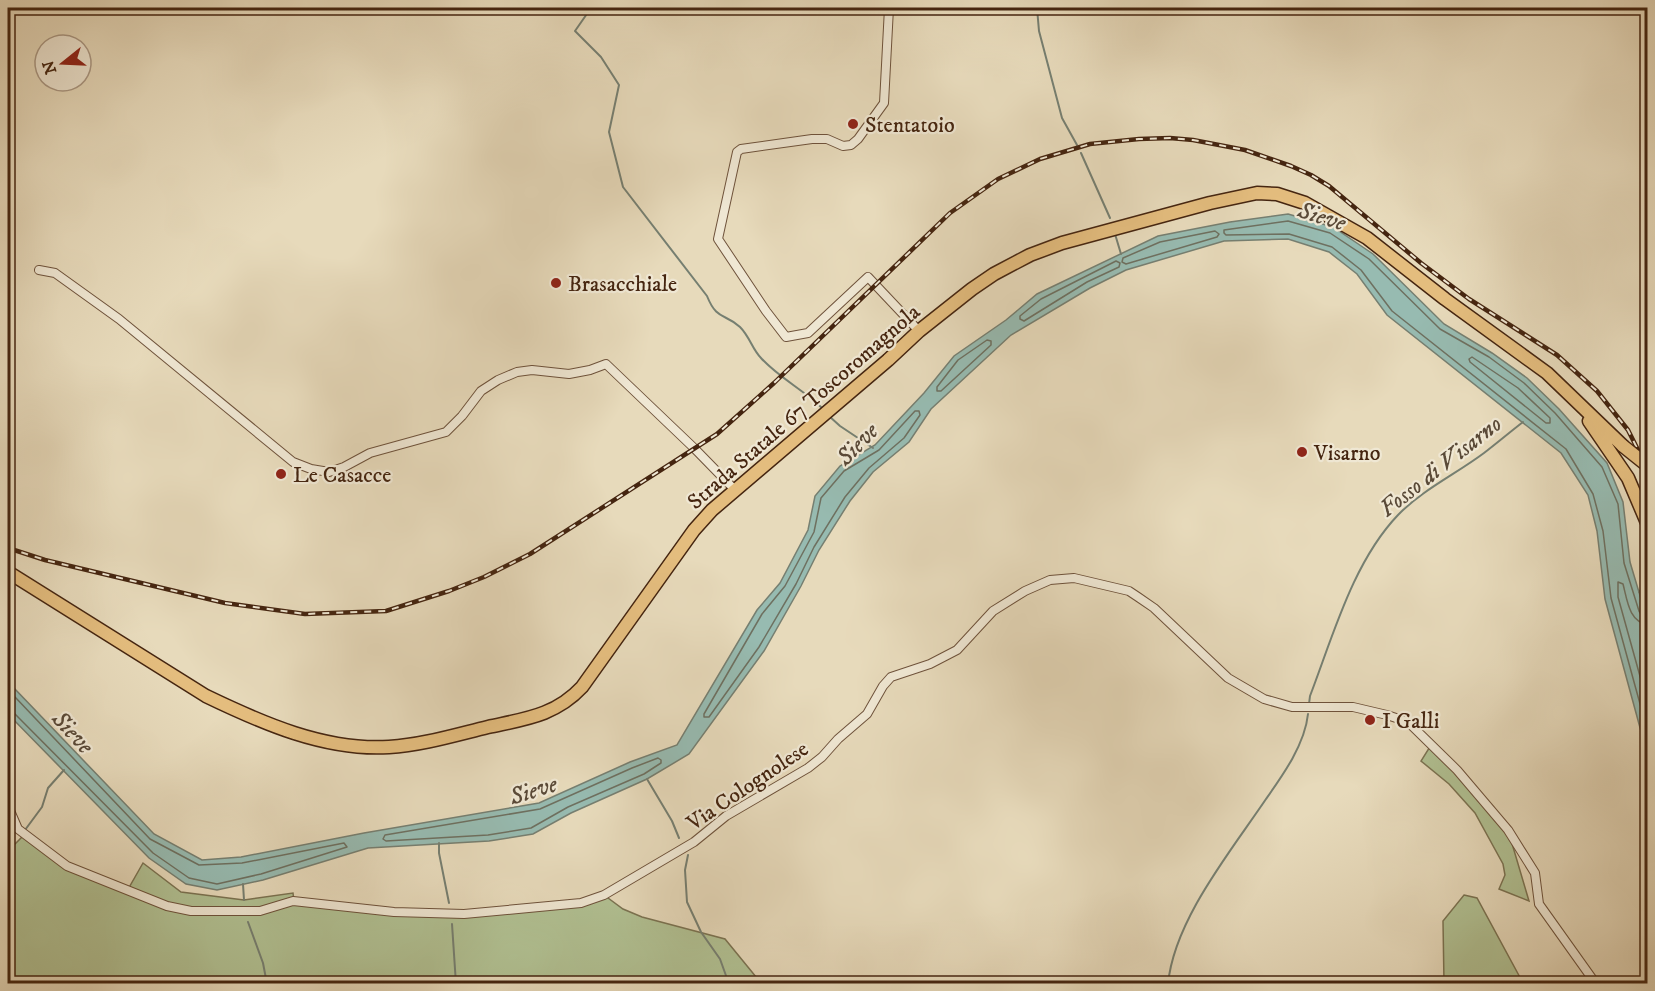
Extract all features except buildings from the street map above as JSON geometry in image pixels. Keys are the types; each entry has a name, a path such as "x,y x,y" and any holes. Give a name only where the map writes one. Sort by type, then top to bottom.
{"main road":[{"name":"Strada Statale 67 Toscoromagnola","path":"8,572 174,677 236,710 299,735 330,743 361,747 390,747 418,743 538,716 570,700 596,669 694,530 712,510 919,331 972,289 1030,255 1104,230 1236,196 1257,193 1277,194 1305,202 1367,238 1547,373 1623,446 1647,465"},
{"path":"1547,373 1607,446 1628,478 1647,525"}],"street":[{"path":"889,8 884,103 858,139 850,145 843,146 827,139 812,139 741,149 737,152 717,239 786,337 808,333 868,277 919,331"},
{"path":"39,270 55,273 119,319 293,462 311,469 329,472 370,453 446,432 481,391 517,372 532,370 569,374 606,364 735,490"},
{"name":"Via Colognolese","path":"8,806 18,829 67,866 167,906 190,911 260,911 293,901 394,912 464,914 581,903 604,895 684,848 726,816 822,758 838,739 867,714 883,686 891,677 930,664 957,651 993,611 1025,591 1050,580 1074,578 1129,591 1154,608 1228,678 1264,699 1292,707 1353,707 1387,714 1408,722 1457,770 1508,830 1535,873 1539,904 1596,984"}],"green space":[{"path":"1431,745 1508,830 1529,901 1499,889 1505,875 1503,864 1475,813 1449,784 1421,761"},
{"path":"24,835 51,855 127,891 143,863 181,892 244,900 293,893 294,901 464,914 581,903 604,895 623,909 642,917 725,939 761,983 8,983 8,843 13,846"},
{"path":"1464,895 1477,898 1523,983 1444,983 1443,921"}],"water":[{"name":"Sieve","path":"1288,214 1333,227 1373,254 1444,324 1492,353 1527,378 1559,409 1607,463 1623,502 1630,562 1647,619 1647,762 1645,746 1605,599 1597,531 1588,495 1561,453 1387,315 1357,274 1329,252 1288,239 1224,241 1126,270 1090,288 1011,335 931,409 909,442 873,472 850,501 819,550 764,651 689,754 647,779 571,813 533,834 489,841 368,848 263,880 217,890 186,884 149,858 8,714 8,695 13,687 154,834 202,860 241,857 539,803 630,762 677,745 757,610 780,583 808,530 815,496 840,466 875,445 924,393 954,356 1006,320 1037,294 1158,236"}],"waterway":[{"path":"591,8 575,31 601,57 619,85 609,132 623,187 707,296 714,309 740,327 768,365 823,409"},
{"path":"1037,8 1039,31 1062,118 1077,145"},
{"path":"1081,153 1110,218"},
{"path":"1115,234 1121,254"},
{"path":"829,416 873,448"},
{"name":"Fosso di Visarno","path":"1309,704 1336,625 1356,577 1382,534 1407,506 1484,453 1523,422"},
{"path":"1639,592 1648,582"},
{"name":"Fosso di Visarno","path":"1168,984 1172,960 1192,911 1286,769 1303,737 1308,714"},
{"path":"25,830 42,807 48,788 64,770"},
{"path":"647,779 672,821 679,838"},
{"path":"439,843 449,903"},
{"path":"8,853 13,846"},
{"path":"688,855 685,870 687,902 701,932 720,959 729,984"},
{"path":"243,884 244,900"},
{"path":"248,922 263,963 267,984"},
{"path":"452,924 456,984"}],"railway":[{"path":"8,548 45,560 225,603 305,614 386,611 449,591 484,577 530,554 717,434 774,383 950,213 998,179 1040,159 1090,144 1139,139 1193,140 1245,150 1291,166 1329,186 1421,263 1469,299 1557,355 1597,391 1628,430 1638,450"}],"place":[{"name":"Stentatoio","path":"853,124"},
{"name":"Brasacchiale","path":"556,283"},
{"name":"Visarno","path":"1302,452"},
{"name":"Le Casacce","path":"281,474"},
{"name":"I Galli","path":"1370,720"}]}
